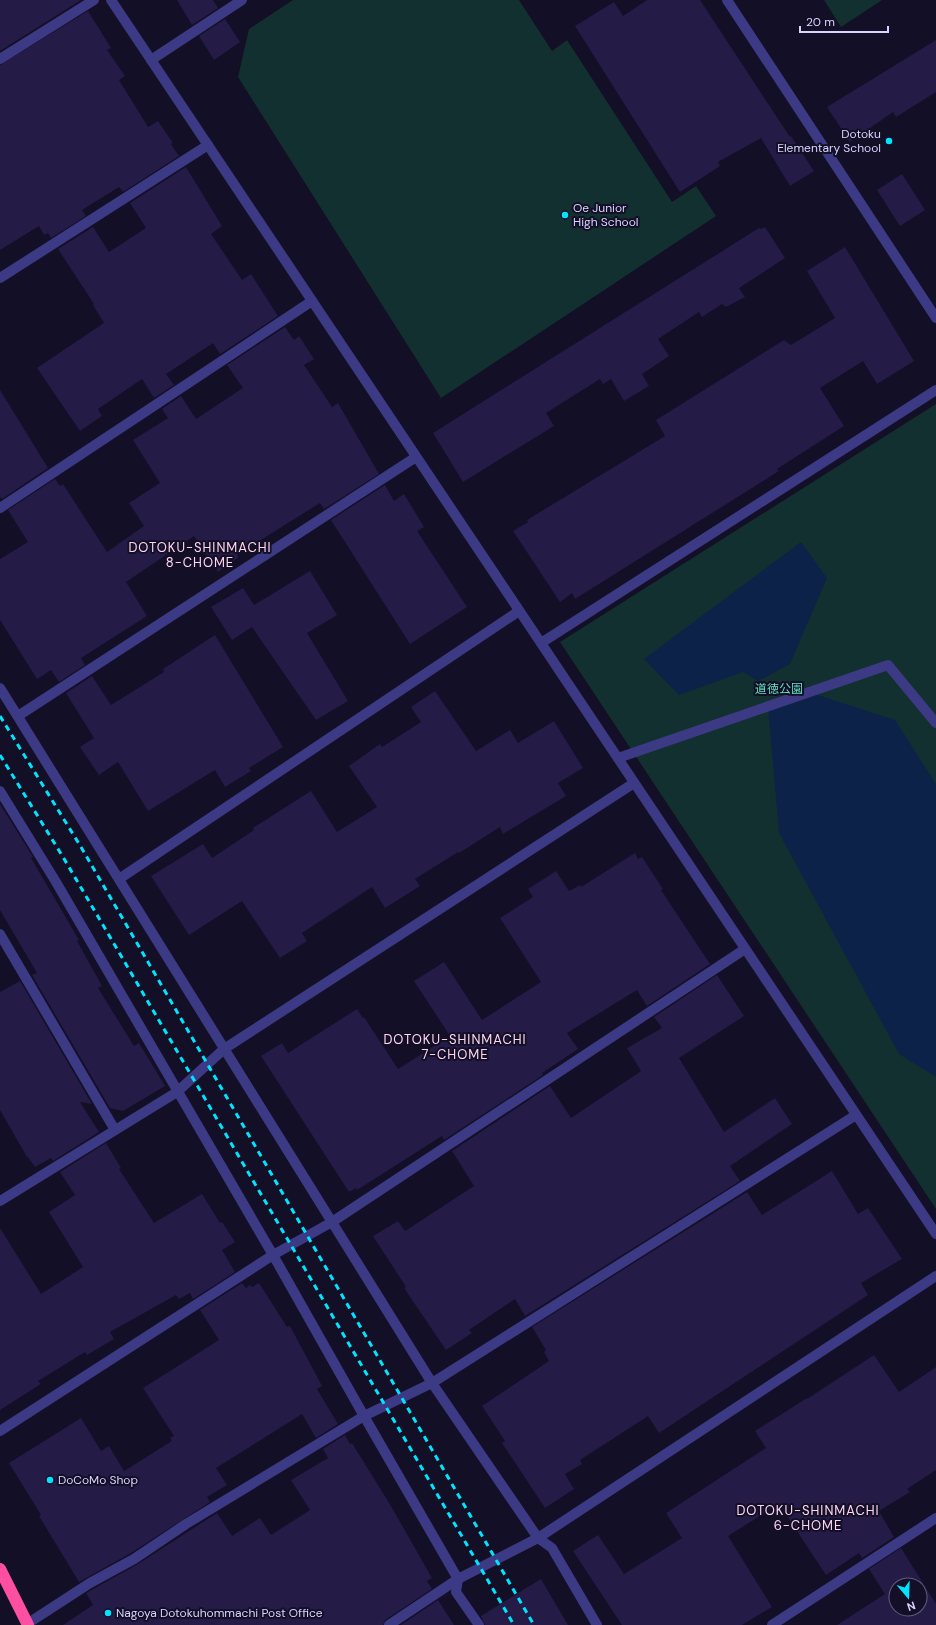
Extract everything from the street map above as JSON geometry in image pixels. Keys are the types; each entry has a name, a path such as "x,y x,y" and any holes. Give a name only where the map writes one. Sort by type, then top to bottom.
{"highway":[{"path":"0,1569 27,1624"}],"street":[{"path":"0,59 94,0"},
{"path":"111,0 936,1234"},
{"path":"151,60 242,0"},
{"path":"727,0 936,318"},
{"path":"0,278 208,145"},
{"path":"0,508 312,301"},
{"path":"541,643 936,390"},
{"path":"18,716 416,457"},
{"path":"119,879 519,611"},
{"path":"618,758 888,665 936,723"},
{"path":"0,688 432,1383 538,1538 552,1548 597,1625"},
{"path":"1,1199 177,1092 224,1049 634,784"},
{"path":"0,791 56,882 273,1255 458,1579 456,1592 479,1625"},
{"path":"0,934 115,1130"},
{"path":"0,1431 273,1255 332,1222 745,949"},
{"path":"27,1624 90,1583 134,1559 186,1524 364,1416 432,1383 856,1116"},
{"path":"389,1625 458,1579 538,1538 936,1276"},
{"path":"772,1625 936,1518"}],"green space":[{"path":"293,0 519,0 552,51 567,40 672,202 696,186 716,216 441,398 238,77 249,29"},
{"path":"824,0 882,0 841,27"},
{"name":"道徳公園","path":"936,404 936,1209 560,642"}],"water":[{"path":"801,542 827,578 790,664 758,681 743,672 679,695 644,659"},
{"path":"808,692 895,720 936,784 936,1077 899,1054 779,833 768,706"}],"building":[{"path":"0,0 81,0 0,51"},
{"path":"177,0 213,0 218,8 192,25"},
{"path":"647,0 700,0 814,171 790,186 761,138 718,162 720,166 680,192 575,26 614,2 623,16"},
{"path":"88,11 111,48 107,50 125,76 119,80 148,127 158,121 173,143 171,144 179,156 123,192 119,187 82,210 86,216 51,238 48,233 44,235 39,226 0,250 0,65"},
{"path":"225,19 240,42 214,60 199,36"},
{"path":"936,40 936,92 896,117 893,112 850,142 827,107"},
{"path":"186,167 222,226 211,234 242,280 251,274 278,316 220,354 213,343 166,374 174,385 154,398 142,379 98,409 102,416 80,431 37,368 104,323 93,305 94,304 58,249 93,227 109,252 146,228 130,203"},
{"path":"902,174 925,210 900,226 877,190"},
{"path":"765,227 785,258 739,288 745,297 726,307 722,304 702,317 699,312 658,339 669,356 642,374 649,386 624,401 611,379 603,384 600,379 546,413 554,426 463,482 433,433 759,228"},
{"path":"845,247 914,361 877,384 863,361 820,388 844,426 777,469 779,471 575,599 572,593 560,602 513,531 528,522 527,520 665,436 656,420 784,340 791,345 835,318 807,271"},
{"path":"285,327 294,340 299,336 314,359 304,365 332,407 338,403 379,474 324,509 320,503 237,555 239,557 218,572 194,536 126,582 147,616 81,658 85,665 59,682 51,670 37,679 0,620 0,559 28,542 8,510 55,479 60,486 63,484 107,552 144,526 129,503 160,483 133,440 168,418 162,409 181,396 196,419 243,388 227,365"},
{"path":"0,390 48,468 2,499 0,497"},
{"path":"385,485 394,501 404,494 424,527 417,531 467,607 410,644 331,520"},
{"path":"310,571 337,615 307,633 348,701 316,720 252,627 232,640 211,607 243,588 254,605"},
{"path":"215,635 283,747 249,768 251,771 225,787 215,770 148,811 118,762 99,775 80,747 94,738 66,693 92,676 111,705 164,672 163,669"},
{"path":"435,691 476,751 510,730 518,743 554,721 583,768 558,783 566,796 503,834 500,827 459,853 458,852 415,879 420,886 385,908 372,887 302,933 307,941 280,958 242,901 189,935 151,876 203,844 212,858 254,830 253,828 311,791 337,832 377,807 349,766 380,744 382,747 421,722 411,707"},
{"path":"0,804 33,857 31,858 79,940 77,941 102,986 98,988 134,1046 139,1043 165,1086 123,1111 110,1108 32,975 37,973 0,910"},
{"path":"635,853 638,859 642,857 663,889 661,890 710,964 647,1006 637,990 567,1033 578,1049 542,1073 543,1075 444,1140 442,1136 357,1190 356,1188 349,1192 261,1056 282,1043 288,1053 357,1009 363,1018 364,1017 398,1069 450,1036 414,981 444,962 482,1020 541,982 500,918 533,897 528,889 556,871 569,891 580,885 581,887"},
{"path":"717,975 744,1016 679,1058 724,1132 775,1098 792,1124 730,1166 740,1181 525,1316 515,1299 469,1330 472,1333 446,1350 404,1288 406,1287 373,1236 398,1221 405,1231 474,1186 452,1151 550,1086 571,1118 641,1071 627,1048 662,1028 654,1017"},
{"path":"20,981 92,1104 80,1102 99,1132 53,1161 51,1158 35,1167 27,1157 0,1110 0,992"},
{"path":"106,1143 121,1168 119,1169 154,1223 202,1194 220,1223 222,1222 235,1242 222,1250 235,1272 193,1299 190,1293 179,1299 176,1295 110,1332 114,1339 87,1355 85,1352 38,1381 41,1384 0,1410 0,1228 41,1294 83,1267 49,1212 75,1195 60,1172"},
{"path":"832,1171 858,1214 868,1208 902,1259 861,1283 868,1295 659,1433 648,1416 580,1460 582,1464 565,1474 574,1489 545,1508 502,1443 505,1441 482,1406 549,1361 544,1352 546,1350 532,1327 747,1192 762,1215"},
{"path":"242,1283 246,1288 250,1285 252,1287 259,1283 287,1327 290,1326 322,1386 317,1389 338,1424 316,1438 302,1414 216,1468 227,1485 207,1497 210,1502 131,1553 79,1582 39,1516 41,1515 9,1463 81,1418 101,1451 109,1446 124,1471 172,1441 170,1438 174,1436 143,1388 219,1340 200,1310"},
{"path":"874,1355 899,1392 936,1367 936,1470 907,1489 910,1492 879,1511 894,1537 862,1558 859,1553 826,1575 779,1504 728,1536 772,1607 742,1625 622,1625 573,1551 598,1535 624,1574 682,1538 666,1513 766,1448 755,1431"},
{"path":"345,1435 350,1444 352,1443 391,1506 432,1578 427,1581 432,1589 385,1620 383,1625 63,1625 93,1605 86,1593 138,1564 217,1513 232,1536 260,1518 271,1535 310,1510 291,1480 328,1458 323,1449"},
{"path":"901,1548 919,1577 888,1577 888,1617 928,1617 928,1591 936,1604 936,1625 837,1625 885,1594 869,1569"},
{"path":"541,1579 568,1625 485,1625 481,1616"},
{"path":"438,1600 454,1625 401,1625"}],"railway":[{"path":"0,716 81,847 534,1625"},
{"path":"0,755 63,857 514,1625"}],"place":[{"name":"Dotoku Elementary School","path":"889,141"},
{"name":"Oe Junior High School","path":"565,215"},
{"name":"DoCoMo Shop","path":"50,1480"},
{"name":"Nagoya Dotokuhommachi Post Office","path":"108,1613"}],"district":[{"name":"DOTOKU-SHINMACHI 8-CHOME","path":"200,554"},
{"name":"DOTOKU-SHINMACHI 7-CHOME","path":"455,1046"},
{"name":"DOTOKU-SHINMACHI 6-CHOME","path":"808,1518"}]}
